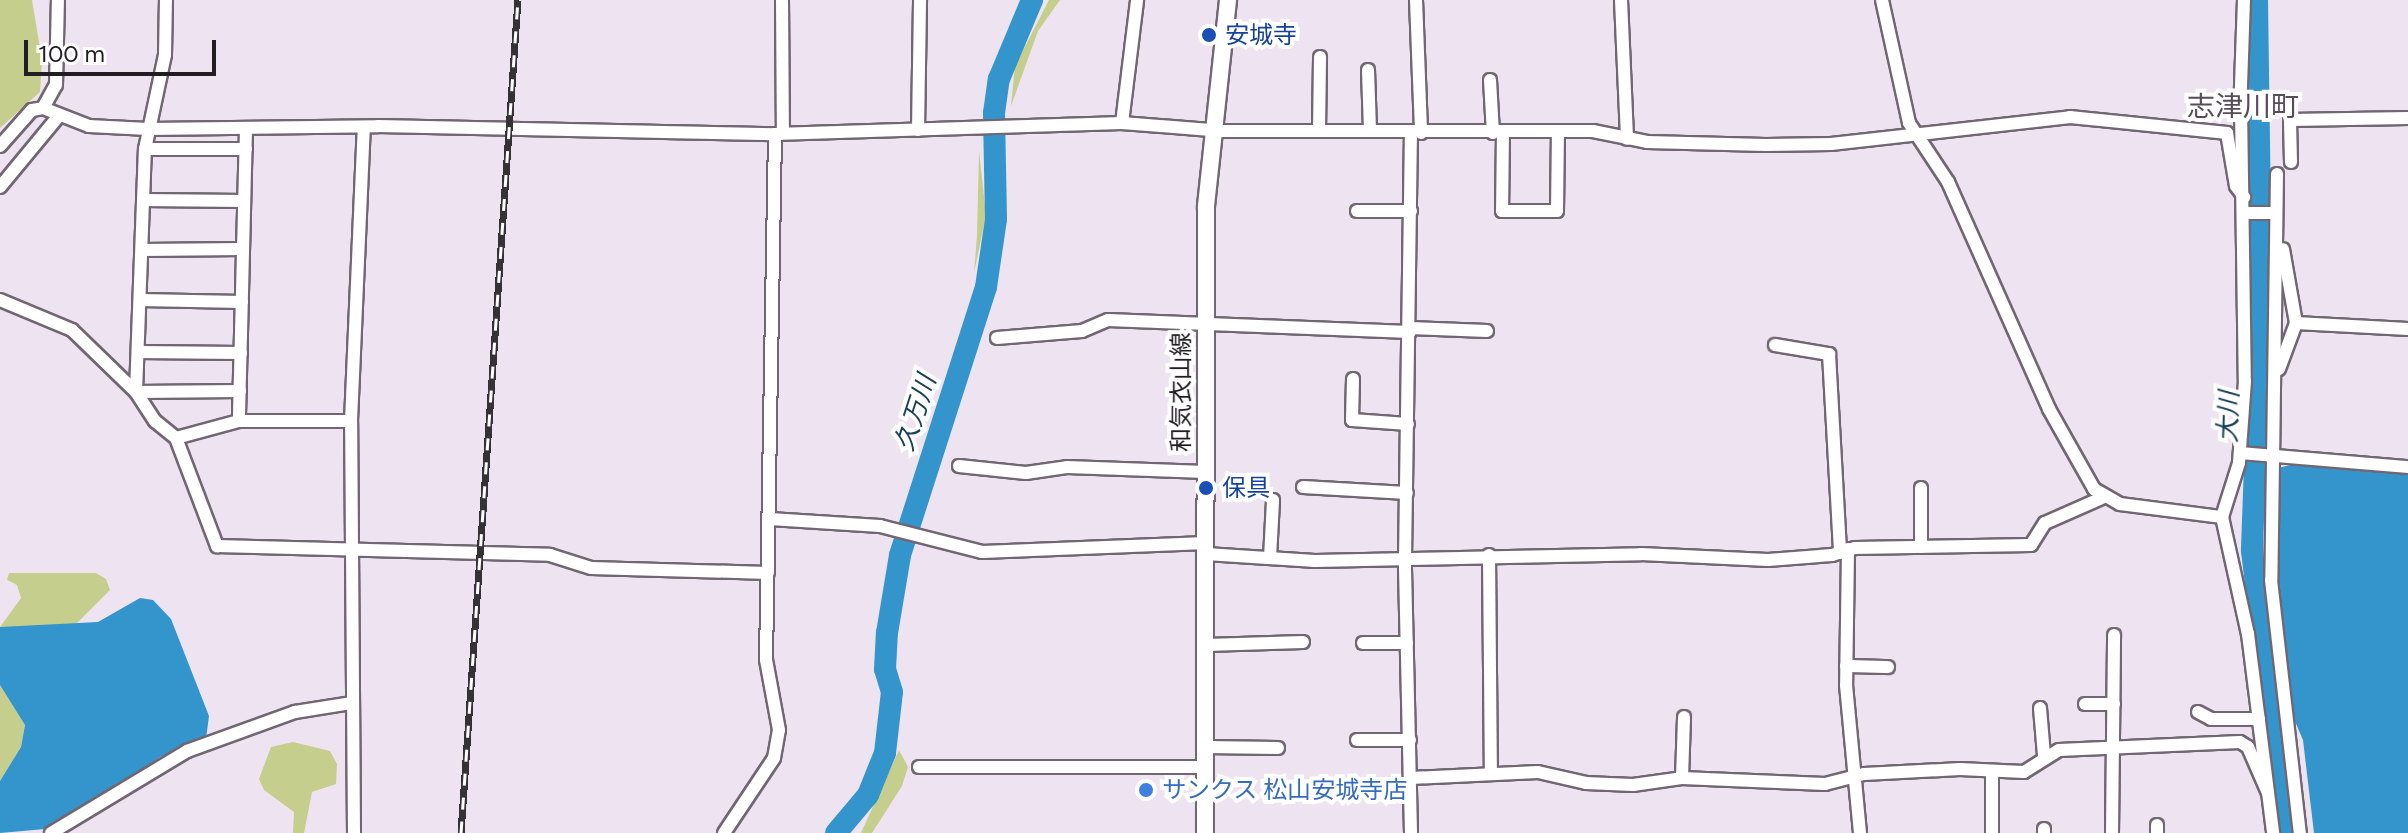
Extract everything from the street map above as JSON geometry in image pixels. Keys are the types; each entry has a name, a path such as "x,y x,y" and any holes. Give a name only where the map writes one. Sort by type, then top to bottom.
{"main road":[{"name":"和気衣山線","path":"1205,833 1205,327 1210,129 1228,0"}],"street":[{"path":"43,108 56,85 58,0"},
{"path":"136,392 145,149 165,55 166,0"},
{"path":"724,833 778,744 779,719 766,660 782,0"},
{"path":"918,130 920,0"},
{"path":"1122,123 1137,0"},
{"path":"1411,833 1405,559 1411,211 1416,132 1416,0"},
{"path":"1621,0 1627,139"},
{"path":"1882,0 1913,132 1948,182 2049,409 2102,498"},
{"path":"2244,0 2241,107 2247,334 2243,453 2222,517 2245,617 2273,833"},
{"path":"1319,131 1320,57"},
{"path":"1368,70 1370,131"},
{"path":"1490,80 1498,132 1502,211 1557,211 1558,131"},
{"path":"2241,107 2227,133 2236,186 2244,197"},
{"path":"0,146 32,110 43,108 58,117 89,126 148,129 779,134 1014,129 1122,123 1210,129 1607,132 1627,139 1831,144 1913,132 2070,117 2227,133"},
{"path":"0,187 58,117"},
{"path":"2291,162 2290,120 2408,118"},
{"path":"239,421 246,129"},
{"path":"354,833 351,421 364,129"},
{"path":"145,149 246,149"},
{"path":"2277,174 2274,218 2275,379 2269,480 2271,580 2300,833"},
{"path":"143,200 244,201"},
{"path":"1357,211 1411,211"},
{"path":"2245,213 2274,218"},
{"path":"2274,218 2296,323 2275,379"},
{"path":"142,250 243,249"},
{"path":"0,300 72,330 136,392 155,421 176,438 217,546 550,555 591,568 768,573"},
{"path":"140,300 242,302"},
{"path":"997,338 1082,331 1108,320 1205,327 1487,331"},
{"path":"2296,323 2408,329"},
{"path":"1775,345 1829,354 1844,551 1846,666 1860,833"},
{"path":"138,352 241,353"},
{"path":"1353,379 1352,420 1408,424"},
{"path":"136,392 240,391"},
{"path":"176,438 239,421 351,421"},
{"path":"2243,453 2408,467"},
{"path":"959,466 1026,473 1067,467 1206,472"},
{"path":"1303,487 1407,493"},
{"path":"1921,488 1921,547"},
{"path":"770,519 896,530 1008,553 1206,548 1270,558 1405,559 1641,554 1768,560 1844,551 2031,545 2045,523 2102,498 2222,517"},
{"path":"1270,558 1273,500"},
{"path":"1489,555 1491,774"},
{"path":"2112,833 2114,635"},
{"path":"1206,645 1303,642"},
{"path":"1363,643 1407,643"},
{"path":"1846,666 1888,667"},
{"path":"51,833 187,751 295,712 352,703"},
{"path":"2085,704 2114,704"},
{"path":"2040,708 2044,756"},
{"path":"2198,712 2211,719 2259,719"},
{"path":"1682,778 1684,717"},
{"path":"1357,740 1410,740"},
{"path":"1411,778 1472,779 1491,774 1538,772 1586,783 1633,785 1682,778 1825,784 1855,776 2032,771 2044,756 2059,750 2245,743 2268,793"},
{"path":"1205,747 1278,748"},
{"path":"919,767 1204,767"},
{"path":"1992,771 1992,833"}],"green space":[{"path":"0,0 32,0 42,60 40,92 0,128"},
{"path":"1049,0 1060,0 1038,31 1011,106 1015,66"},
{"path":"979,151 986,215 974,273 977,236"},
{"path":"9,573 96,573 106,579 110,590 73,627 0,627 21,598 17,585 7,580"},
{"path":"0,685 25,724 21,747 0,781"},
{"path":"293,742 330,751 337,764 336,784 312,792 304,833 293,833 294,812 264,790 259,779 271,747"},
{"path":"899,750 908,767 902,786 872,833 861,833"}],"water":[{"path":"2294,464 2408,474 2408,833 2314,833 2303,740 2291,712 2276,583 2278,468"},
{"path":"140,598 153,600 171,619 209,716 206,739 160,757 114,792 45,829 0,833 0,781 21,747 25,725 0,685 0,627 98,622"}],"waterway":[{"name":"久万川","path":"836,833 868,795 885,753 892,692 885,669 887,633 900,555 986,287 996,219 994,113 999,79 1032,0"},
{"name":"大川","path":"2257,0 2261,302 2252,551 2286,833"}],"railway":[{"path":"461,833 518,0"}],"place":[{"name":"安城寺","path":"1209,35"},
{"name":"保具","path":"1206,488"},
{"name":"サンクス 松山安城寺店","path":"1146,790"}],"district":[{"name":"志津川町","path":"2243,106"}]}
